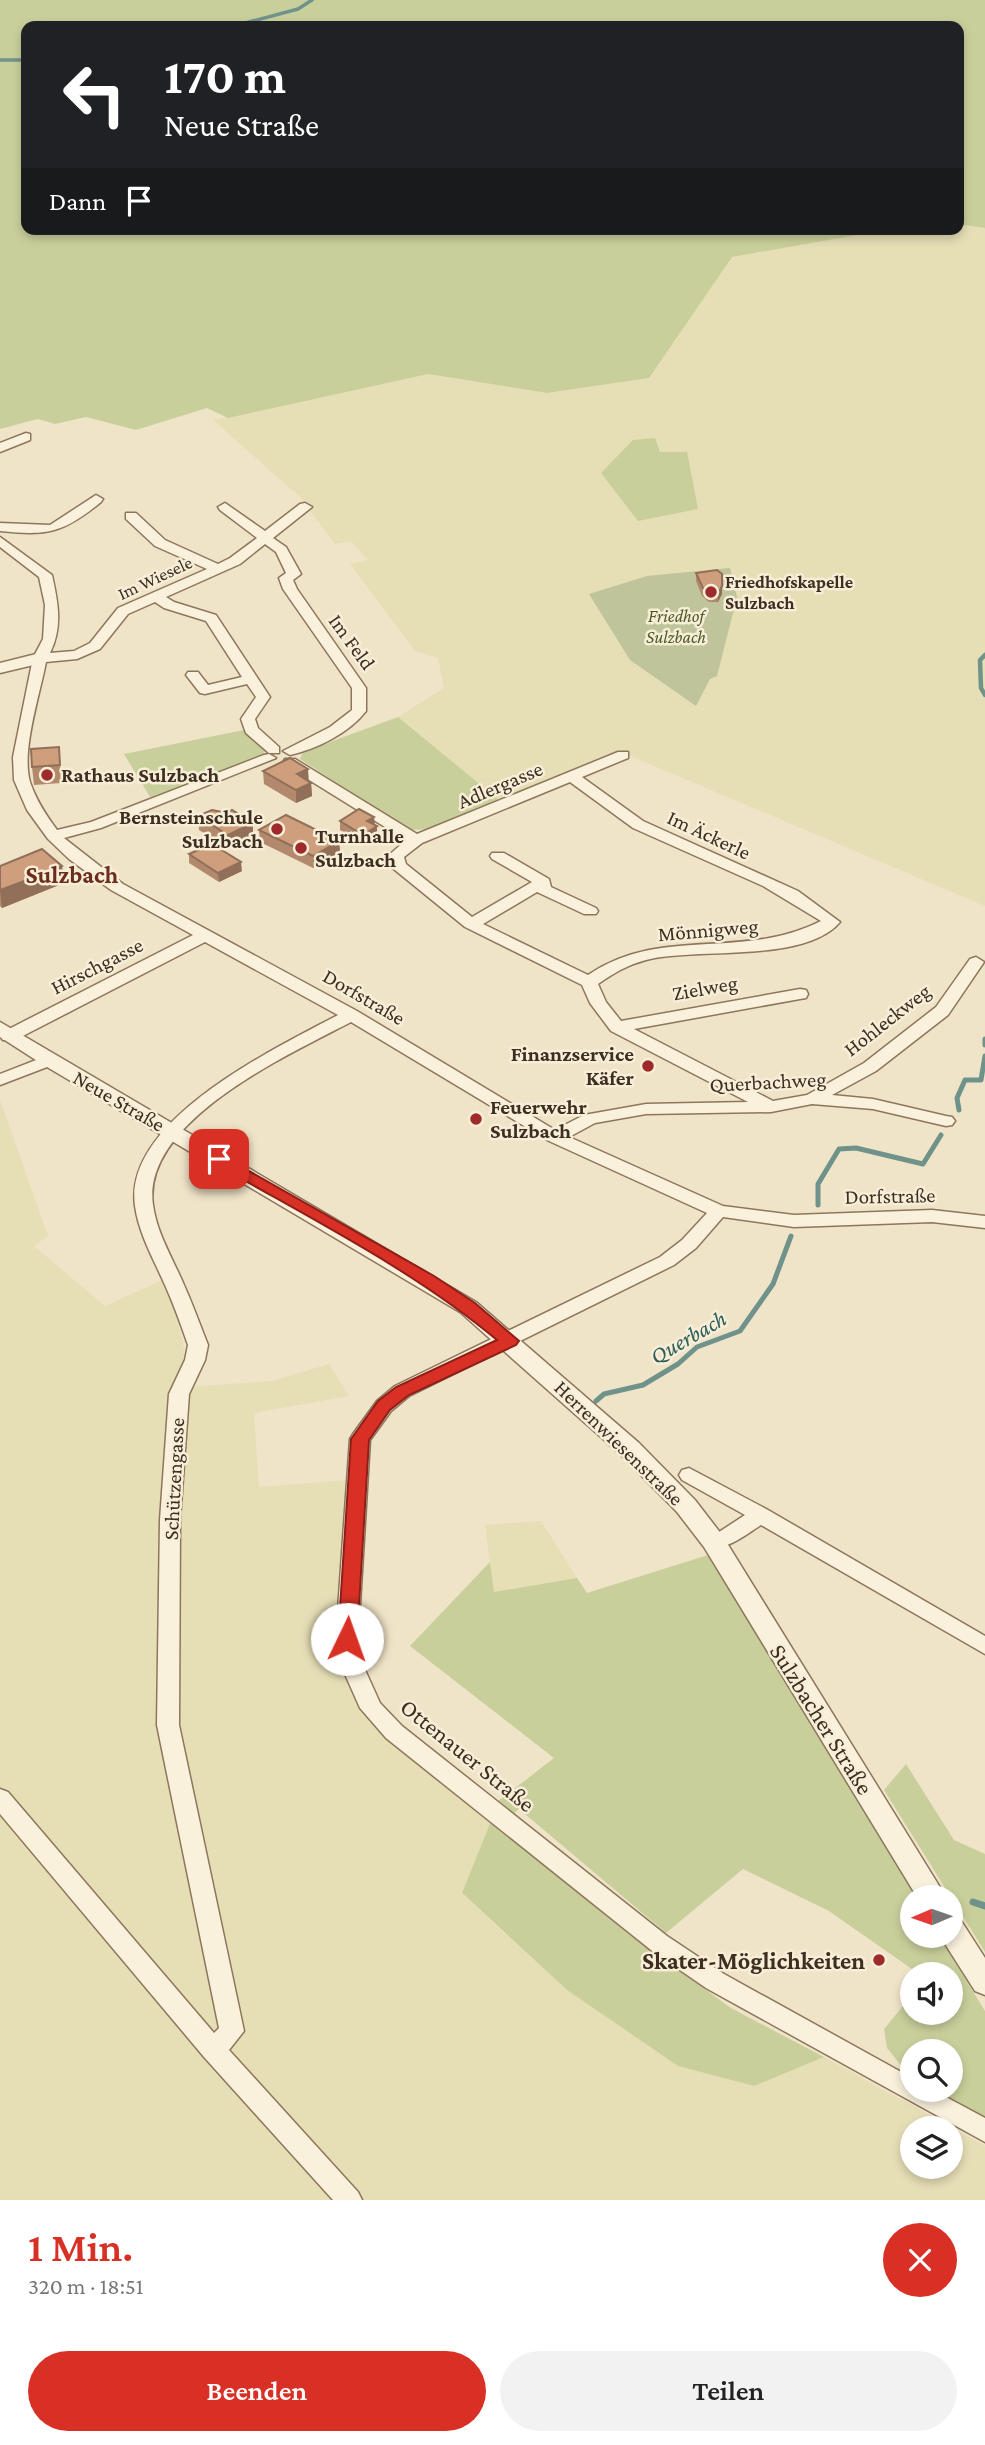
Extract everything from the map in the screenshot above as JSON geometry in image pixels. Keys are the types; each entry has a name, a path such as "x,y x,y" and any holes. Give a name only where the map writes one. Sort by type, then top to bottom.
{"street":[{"path":"0,448 26,438"},
{"path":"0,527 41,532 56,530 96,499"},
{"path":"225,507 266,537"},
{"name":"Im Wiesele","path":"40,658 77,655 95,646 123,611 235,561 305,507"},
{"name":"Im Wiesele","path":"131,516 160,543 219,569"},
{"name":"Im Feld","path":"266,537 281,550 294,574 286,578 289,589 359,688 361,699 359,711 347,724 332,735 289,755"},
{"name":"Dorfstraße","path":"0,541 44,575 52,605 50,639 40,658 19,768 27,794 53,836 117,887 351,1015 555,1137 719,1211 794,1221 932,1216 985,1222"},
{"path":"159,597 169,605 211,618 263,697 248,719 251,730 272,754"},
{"path":"0,668 40,658"},
{"path":"193,675 205,690 250,679"},
{"path":"53,836 96,825 272,754 289,755 416,840"},
{"name":"Adlergasse","path":"471,924 398,866 396,856 416,840 623,755"},
{"name":"Im Äckerle","path":"573,777 646,829 775,888 819,911 832,922"},
{"path":"498,856 542,882"},
{"path":"542,882 543,889 590,911"},
{"path":"471,924 542,882"},
{"name":"Mönnigweg","path":"589,982 621,962 666,953 762,948 807,937 832,922"},
{"path":"471,924 589,982 598,1003 617,1027 771,1107"},
{"name":"Hirschgasse","path":"5,1032 206,936"},
{"name":"Hohleckweg","path":"812,1099 870,1067 942,1011 976,962"},
{"name":"Zielweg","path":"617,1027 800,994"},
{"name":"Schützengasse","path":"213,2050 232,2031 168,1725 170,1520 179,1394 195,1360 198,1345 151,1234 143,1195 148,1169 157,1148 224,1084 351,1015"},
{"name":"Neue Straße","path":"5,1032 428,1280 468,1307 510,1341"},
{"name":"Neue Straße","path":"0,1080 49,1060"},
{"name":"Querbachweg","path":"555,1137 590,1119 646,1109 771,1107 812,1099 873,1104 946,1121"},
{"name":"Ottenauer Straße","path":"719,1211 689,1244 667,1261 510,1341 402,1391 377,1414 360,1439 347,1639 355,1672 371,1708 394,1732 659,1943 715,1981 985,2131"},
{"name":"Herrenwiesenstraße","path":"510,1341 663,1480 713,1541"},
{"name":"Herrenwiesenstraße","path":"689,1475 985,1646"},
{"path":"713,1541 725,1538 761,1515"},
{"name":"Sulzbacher Straße","path":"713,1541 925,1885"},
{"path":"0,1798 213,2050 349,2200"},
{"path":"963,1948 985,1983"}],"green space":[{"path":"0,0 985,0 985,228 964,225 964,21 21,21 21,235 857,235 732,257 649,378 547,393 428,374 228,418 207,408 136,430 86,417 55,424 38,419 0,429"},
{"path":"964,225 985,228 985,906 619,751 499,800 398,717 444,688 438,658 415,651 350,564 368,560 352,542 335,544 300,497 213,420 428,374 547,393 649,378 731,257 857,235 964,235"},
{"path":"655,438 660,452 687,452 698,509 638,521 601,473 633,440"},
{"name":"Friedhof Sulzbach","path":"730,568 737,597 717,676 710,679 696,706 630,660 589,594 647,576"},
{"path":"398,717 499,800 431,829 409,830 300,759 303,752"},
{"path":"244,730 265,751 263,756 150,797 124,754"},
{"path":"0,1100 48,1236 34,1246 105,1306 165,1279 183,1342 188,1387 272,1381 329,1364 349,1396 254,1413 259,1487 348,1480 339,1650 364,1712 387,1740 491,1821 462,1894 567,1990 678,2066 754,2086 824,2057 900,2099 900,2102 905,2102 931,2116 900,2116 900,2179 963,2179 963,2134 985,2146 985,2200 0,2200"},
{"path":"541,1521 577,1578 494,1592 485,1525"},
{"path":"708,1555 909,1885 900,1885 900,1948 946,1948 955,1962 902,1962 829,1911 743,1869 666,1933 519,1809 511,1816 497,1802 554,1758 410,1646 490,1562 494,1592 577,1578 587,1593"},
{"path":"906,1764 954,1840 985,1854 985,1952 963,1917 963,1885 943,1885 884,1790"},
{"path":"491,1821 627,1933 731,2008 824,2057 754,2086 678,2066 567,1990 462,1893"},
{"path":"963,1975 985,2011 985,2122 948,2102 963,2102 963,2039 900,2039 900,2064 887,2048 884,2029 900,2010 900,2025 963,2025"}],"building":[{"path":"717,570 722,574 722,586 718,594 710,594 703,588 696,573"},
{"path":"59,747 60,765 32,767 31,749"},
{"path":"290,758 308,769 297,774 311,783 296,790 263,771"},
{"path":"359,809 374,817 367,821 377,826 363,835 340,821"},
{"path":"212,810 227,813 232,810 253,823 228,835 198,816"},
{"path":"286,815 339,841 313,856 259,830"},
{"path":"212,844 241,862 218,873 189,854"},
{"path":"42,849 62,866 0,890 0,866"}],"waterway":[{"path":"253,21 298,9 312,0"},
{"path":"0,60 21,60"},
{"path":"985,655 980,660 981,688 985,695"},
{"name":"Sulzbach","path":"985,1039 985,1045"},
{"name":"Sulzbach","path":"959,1110 957,1098 965,1080 981,1080 985,1056"},
{"name":"Querbach","path":"818,1205 818,1184 839,1149 856,1148 923,1164 941,1135"},
{"name":"Querbach","path":"596,1401 604,1394 643,1385 678,1364 697,1347 740,1331 773,1284 791,1236"},
{"name":"Sulzbach","path":"973,1902 985,1906"}],"place":[{"name":"Friedhofskapelle Sulzbach","path":"711,592"},
{"name":"Rathaus Sulzbach","path":"47,775"},
{"name":"Bernsteinschule Sulzbach","path":"277,829"},
{"name":"Turnhalle Sulzbach","path":"301,848"},
{"name":"Finanzservice Käfer","path":"648,1066"},
{"name":"Feuerwehr Sulzbach","path":"476,1119"},
{"name":"Skater-Möglichkeiten","path":"879,1960"}],"district":[{"name":"Sulzbach","path":"72,874"}],"route":[{"path":"219,1159 428,1280 468,1307 510,1341 402,1391 370,1422 360,1439 354,1487 347,1639"}]}
